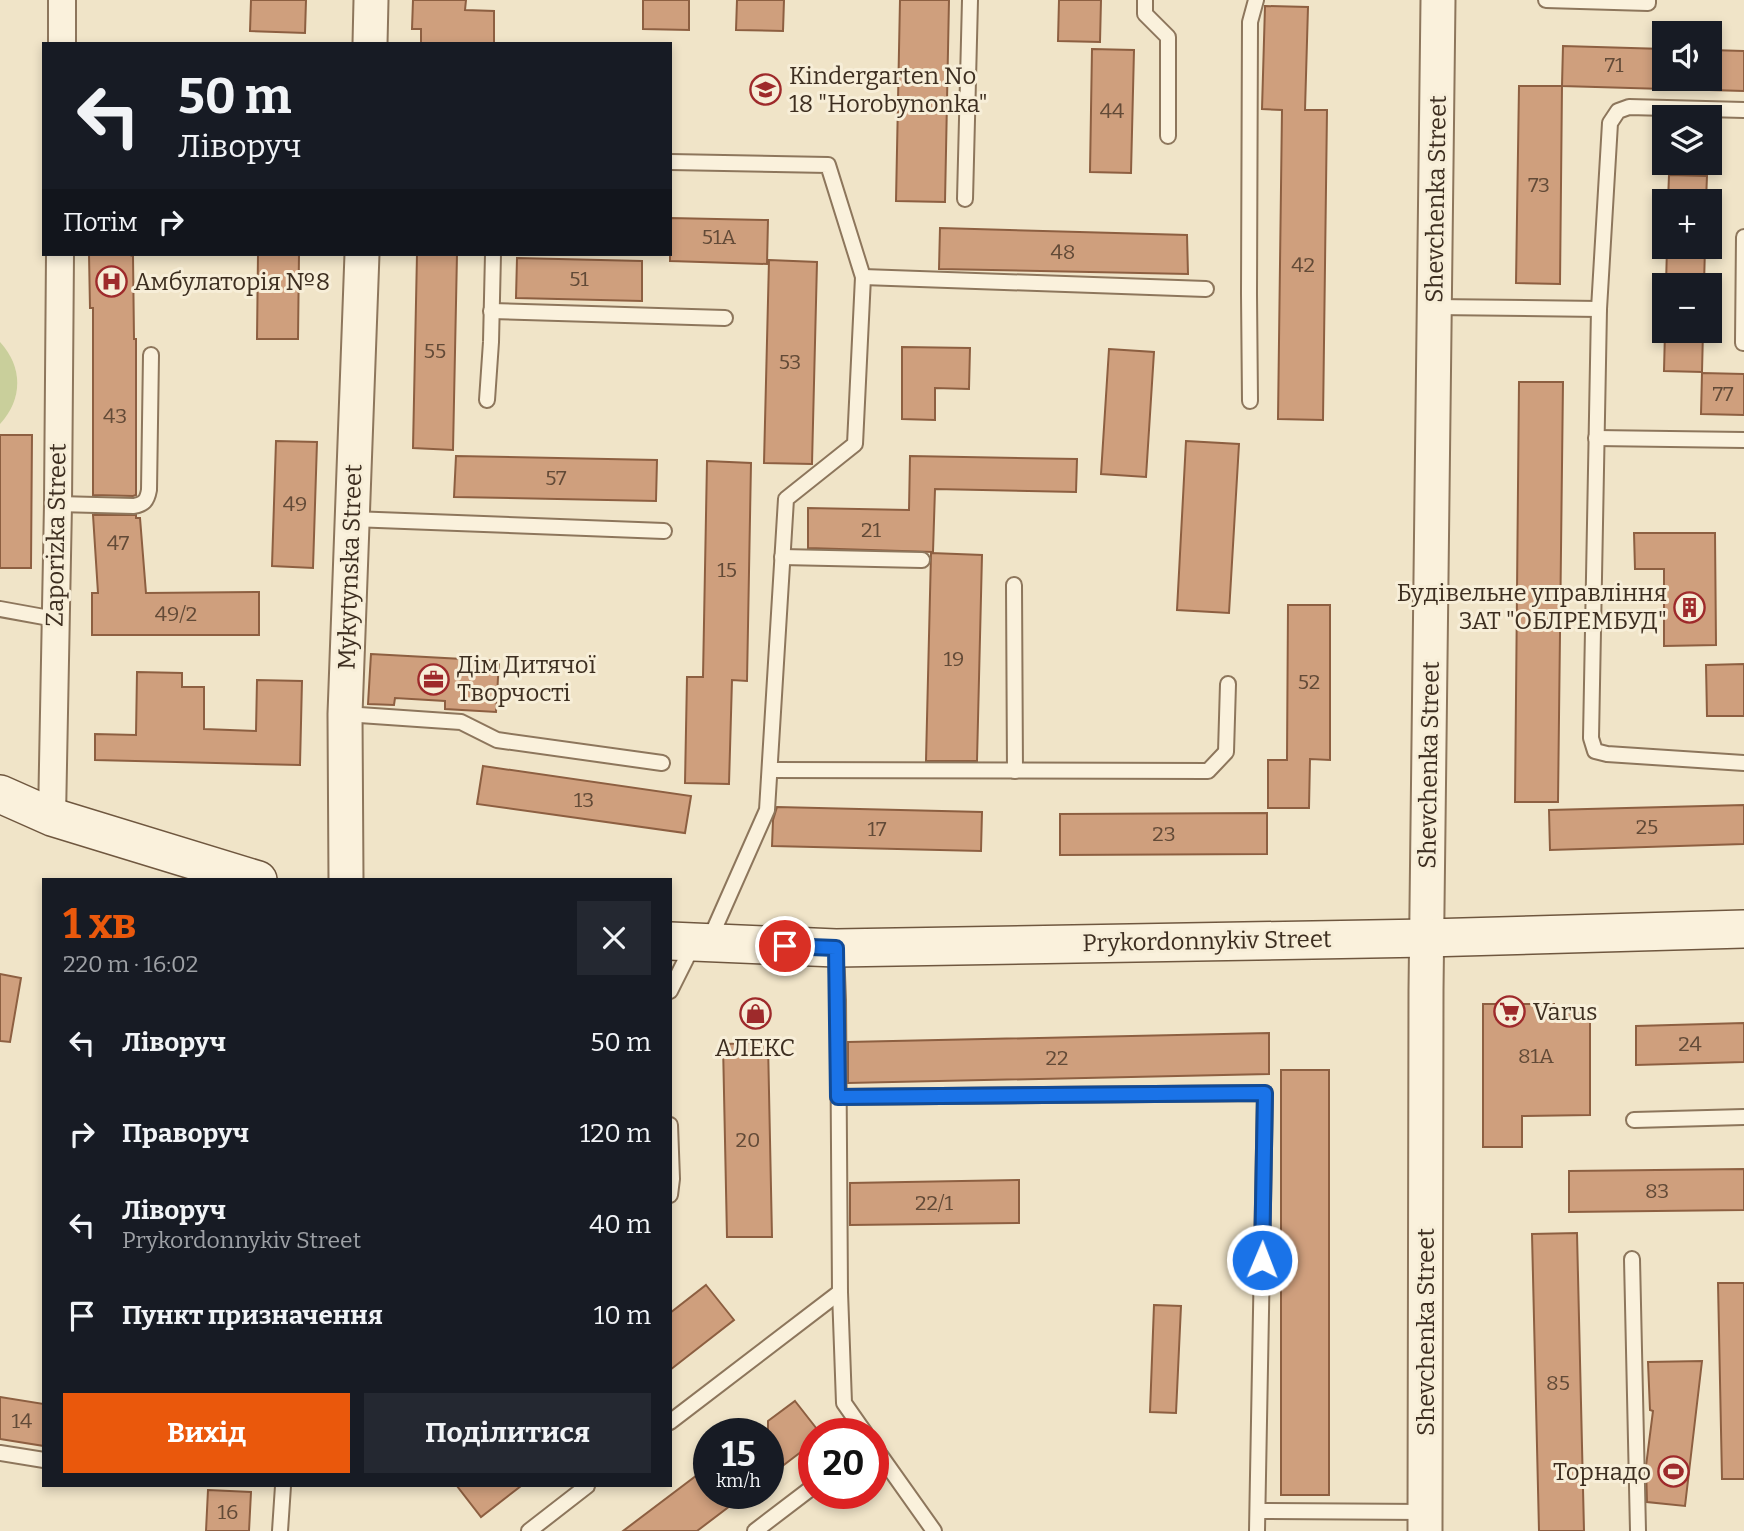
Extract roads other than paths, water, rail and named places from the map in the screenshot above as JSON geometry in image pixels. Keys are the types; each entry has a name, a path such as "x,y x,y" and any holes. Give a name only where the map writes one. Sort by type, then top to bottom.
{"main road":[{"path":"0,794 52,817 250,878"},
{"name":"Prykordonnykiv Street","path":"691,942 836,948 1427,938 1744,929"}],"street":[{"path":"62,0 62,42"},
{"path":"370,42 371,0"},
{"name":"Shevchenka Street","path":"1425,1522 1427,938 1438,0"},
{"name":"Zaporizka Street","path":"52,817 60,256"},
{"name":"Mykytynska Street","path":"346,878 345,714 362,256"}],"lane":[{"path":"965,199 970,0"},
{"path":"1145,0 1145,13 1168,37 1168,136"},
{"path":"1251,401 1250,22 1256,0"},
{"path":"1546,0 1648,3 1648,0"},
{"path":"1744,110 1629,107 1618,111 1610,123 1599,309 1591,738 1595,751 1607,754 1744,763"},
{"path":"672,162 828,165 863,277 855,444 786,499 767,810 691,942 672,986"},
{"path":"1744,237 1744,343"},
{"path":"487,400 492,256"},
{"path":"863,277 1206,289"},
{"path":"1434,307 1599,309"},
{"path":"491,311 725,318"},
{"path":"58,505 134,506 147,501 151,355"},
{"path":"1596,438 1744,440"},
{"path":"352,519 664,531"},
{"path":"782,557 922,560"},
{"path":"1014,584 1015,771"},
{"path":"0,609 55,619"},
{"path":"770,770 1208,771 1226,752 1228,684"},
{"path":"345,714 461,722 497,740 662,763"},
{"path":"836,948 844,1403 854,1418"},
{"path":"838,1097 1265,1093 1257,1531"},
{"path":"1634,1120 1744,1117"},
{"path":"1632,1259 1638,1531"},
{"path":"672,1420 840,1292"},
{"path":"0,1454 42,1460"},
{"path":"889,1468 933,1531"},
{"path":"280,1531 284,1487"},
{"path":"528,1531 586,1487"},
{"path":"755,1531 798,1498"},
{"path":"1258,1511 1425,1522"}],"place":[{"name":"Kindergarten No 18 \"Horobynonka\"","path":"766,90"},
{"name":"Амбулаторія №8","path":"111,282"},
{"name":"Будівельне управління ЗАТ \"ОБЛРЕМБУД\"","path":"1690,607"},
{"name":"Дім Дитячої Творчості","path":"434,679"},
{"name":"Varus","path":"1510,1012"},
{"name":"АЛЕКС","path":"755,1014"},
{"name":"Торнадо","path":"1674,1472"}]}
